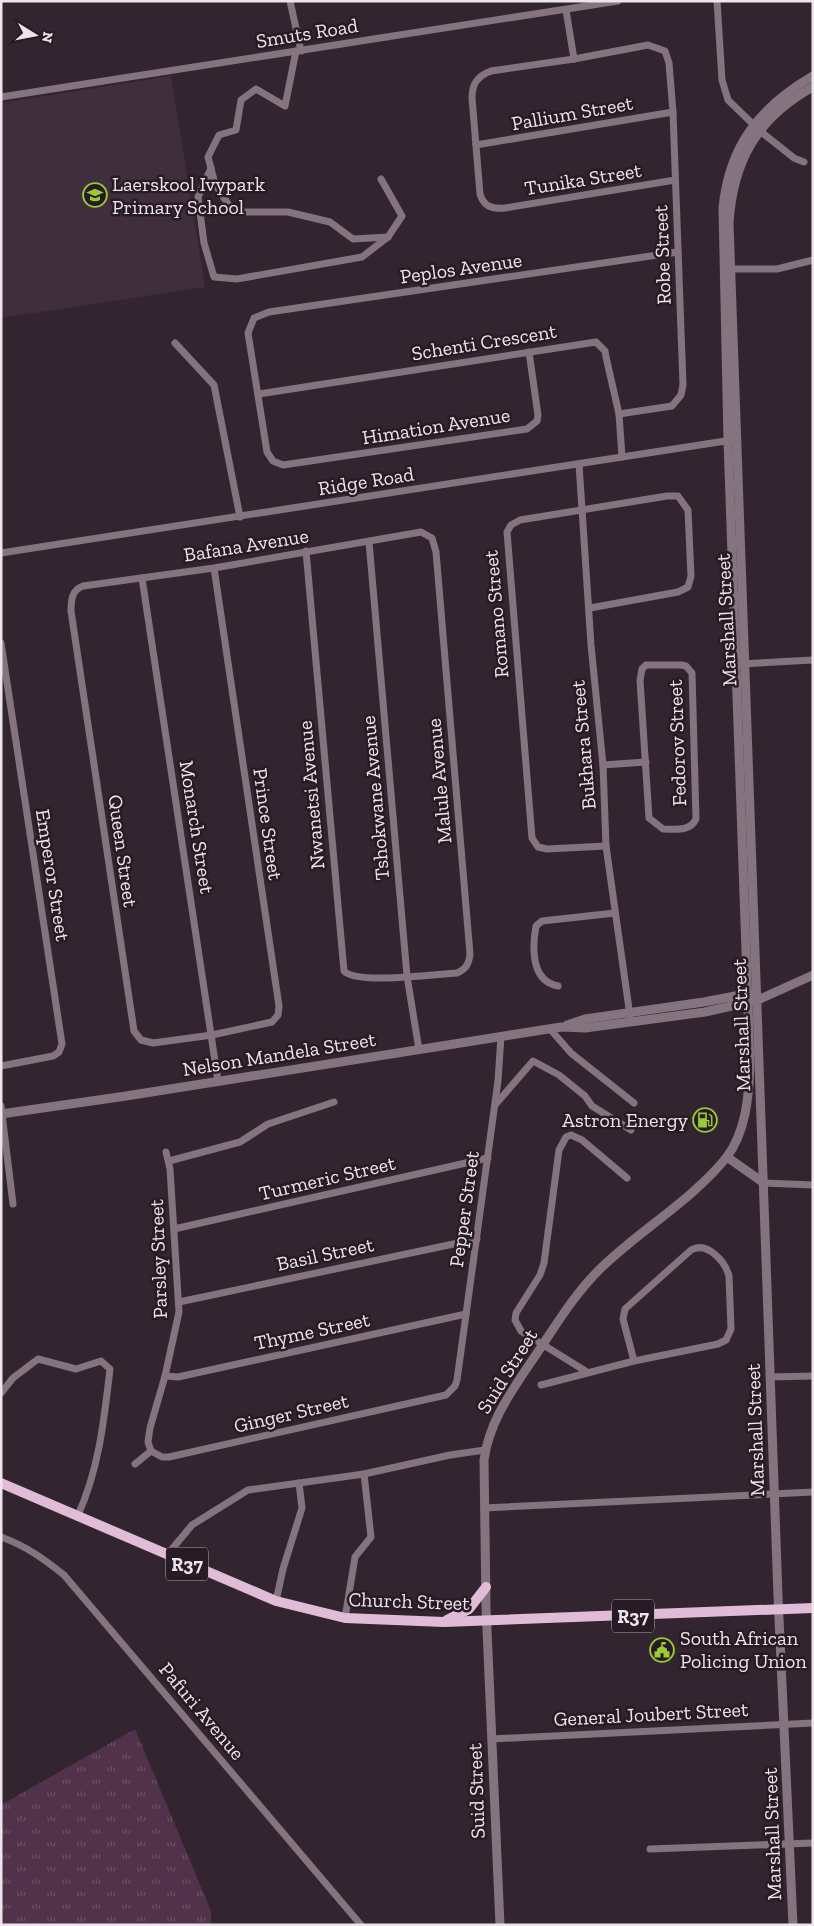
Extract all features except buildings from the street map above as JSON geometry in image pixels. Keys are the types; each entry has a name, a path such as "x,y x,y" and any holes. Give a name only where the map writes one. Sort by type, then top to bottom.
{"main road":[{"name":"Church Street","path":"1,1483 276,1601 345,1618 444,1622 813,1608"},
{"path":"444,1622 469,1609 486,1587"}],"street":[{"path":"290,1 299,51 285,106 256,89 241,100 236,130 219,135 208,157 215,184 230,207 244,212 288,212 330,222 353,239 388,237"},
{"name":"Smuts Road","path":"1,97 618,1"},
{"path":"717,1 722,80 726,96 732,105 757,128 794,158 804,162"},
{"path":"476,145 472,90 477,79 491,71 574,59 566,10"},
{"name":"Robe Street","path":"574,59 648,44 665,52 669,63 673,112 682,395 677,402 666,408 619,414"},
{"name":"Marshall Street","path":"793,1925 770,1378 758,996 741,664 723,208 728,173 737,151 757,128 780,96 813,76"},
{"name":"Marshall Street","path":"732,440 729,223 736,176 746,149 757,128 786,103 813,87"},
{"name":"Pallium Street","path":"476,145 673,112"},
{"name":"Tunika Street","path":"476,145 480,194 484,204 496,209 675,180"},
{"path":"211,168 198,197 204,243 214,277 238,279 362,257 388,237 402,216 382,179"},
{"name":"Peplos Avenue","path":"259,394 248,333 251,321 259,315 678,252"},
{"path":"731,269 778,269 813,260"},
{"name":"Schenti Crescent","path":"259,394 596,342 605,351 619,414 622,457"},
{"path":"175,343 214,385 240,517"},
{"name":"Himation Avenue","path":"259,394 267,452 277,463 293,464 527,429 536,421 538,415 529,352"},
{"name":"Ridge Road","path":"1,553 732,440"},
{"name":"Bukhara Street","path":"579,464 591,645 603,765 606,846 631,1023"},
{"name":"Romano Street","path":"590,608 678,592 688,587 691,576 688,510 683,500 674,495 514,522 507,532 506,542 532,838 538,847 547,849 606,846"},
{"name":"Bafana Avenue","path":"73,593 83,586 214,568 417,533 427,534"},
{"name":"Malule Avenue","path":"407,976 457,973 464,970 469,963 470,954 436,552 432,538 427,534"},
{"name":"Tshokwane Avenue","path":"369,542 407,976 419,1050"},
{"name":"Nwanetsi Avenue","path":"306,551 344,971 353,976 407,976"},
{"name":"Prince Street","path":"212,1035 272,1022 278,1015 279,1006 214,568"},
{"name":"Monarch Street","path":"142,578 218,1081"},
{"name":"Queen Street","path":"73,593 71,610 134,1030 141,1040 154,1043 212,1035"},
{"name":"Emperor Street","path":"1,643 62,1044 59,1052 54,1056 1,1066"},
{"path":"741,664 813,660"},
{"name":"Marshall Street","path":"741,664 746,998"},
{"name":"Fedorov Street","path":"646,665 686,666 692,673 696,819 690,827 663,829 649,818 646,762 640,680 642,670 646,665"},
{"name":"Fedorov Street","path":"603,765 646,762"},
{"path":"558,986 544,982 538,976 536,964 536,926 542,921 614,913"},
{"name":"Nelson Mandela Street","path":"2,1111 218,1081 419,1050 561,1027 585,1018 758,996 771,993 813,975"},
{"name":"Nelson Mandela Street","path":"561,1027 585,1028 677,1016 746,998"},
{"name":"Suid Street","path":"500,1924 487,1621 484,1508 485,1450 498,1414 579,1290 601,1267 698,1185 726,1157 745,1115 750,1086 746,998"},
{"path":"675,1006 677,1016"},
{"path":"550,1029 571,1053 634,1103"},
{"name":"Pepper Street","path":"455,1386 495,1106 501,1036"},
{"path":"495,1106 533,1061 559,1075 579,1090 592,1106 631,1130"},
{"path":"169,1161 240,1142 268,1124 334,1102"},
{"path":"2,1111 13,1204"},
{"path":"587,1372 521,1331 515,1320 516,1313 540,1276 544,1263 562,1142 571,1135 578,1138 627,1178"},
{"name":"Parsley Street","path":"151,1452 148,1442 150,1428 178,1320 179,1302 169,1161 166,1152"},
{"path":"726,1157 764,1183 813,1185"},
{"name":"Turmeric Street","path":"174,1229 488,1158"},
{"name":"Basil Street","path":"179,1302 477,1239"},
{"path":"541,1385 634,1361 718,1344 730,1334 728,1272 708,1249 696,1247 691,1250 625,1309 623,1319 634,1361"},
{"name":"Thyme Street","path":"165,1376 178,1377 466,1314"},
{"path":"1,1393 13,1378 38,1359 76,1369 101,1361 110,1369 101,1443 90,1489 78,1516"},
{"path":"770,1378 813,1376"},
{"name":"Ginger Street","path":"151,1452 162,1457 169,1457 446,1395 455,1386"},
{"path":"167,1555 192,1525 248,1490 364,1474 450,1455 485,1450"},
{"path":"135,1464 151,1452"},
{"path":"345,1618 355,1557 371,1537 364,1474"},
{"path":"276,1601 283,1569 302,1508 299,1483"},
{"path":"484,1508 813,1492"},
{"name":"Pafuri Avenue","path":"1,1537 39,1555 70,1581 361,1925"},
{"name":"General Joubert Street","path":"492,1739 813,1723"},
{"path":"650,1849 813,1844"}],"shaded area":[{"name":"Laerskool Ivypark Primary School","path":"171,76 205,287 1,318 1,103"}],"green space":[{"path":"135,1729 211,1911 211,1925 1,1925 1,1805"}],"place":[{"name":"Laerskool Ivypark Primary School","path":"95,195"},
{"name":"Astron Energy","path":"705,1120"},
{"name":"South African Policing Union","path":"662,1650"}]}
